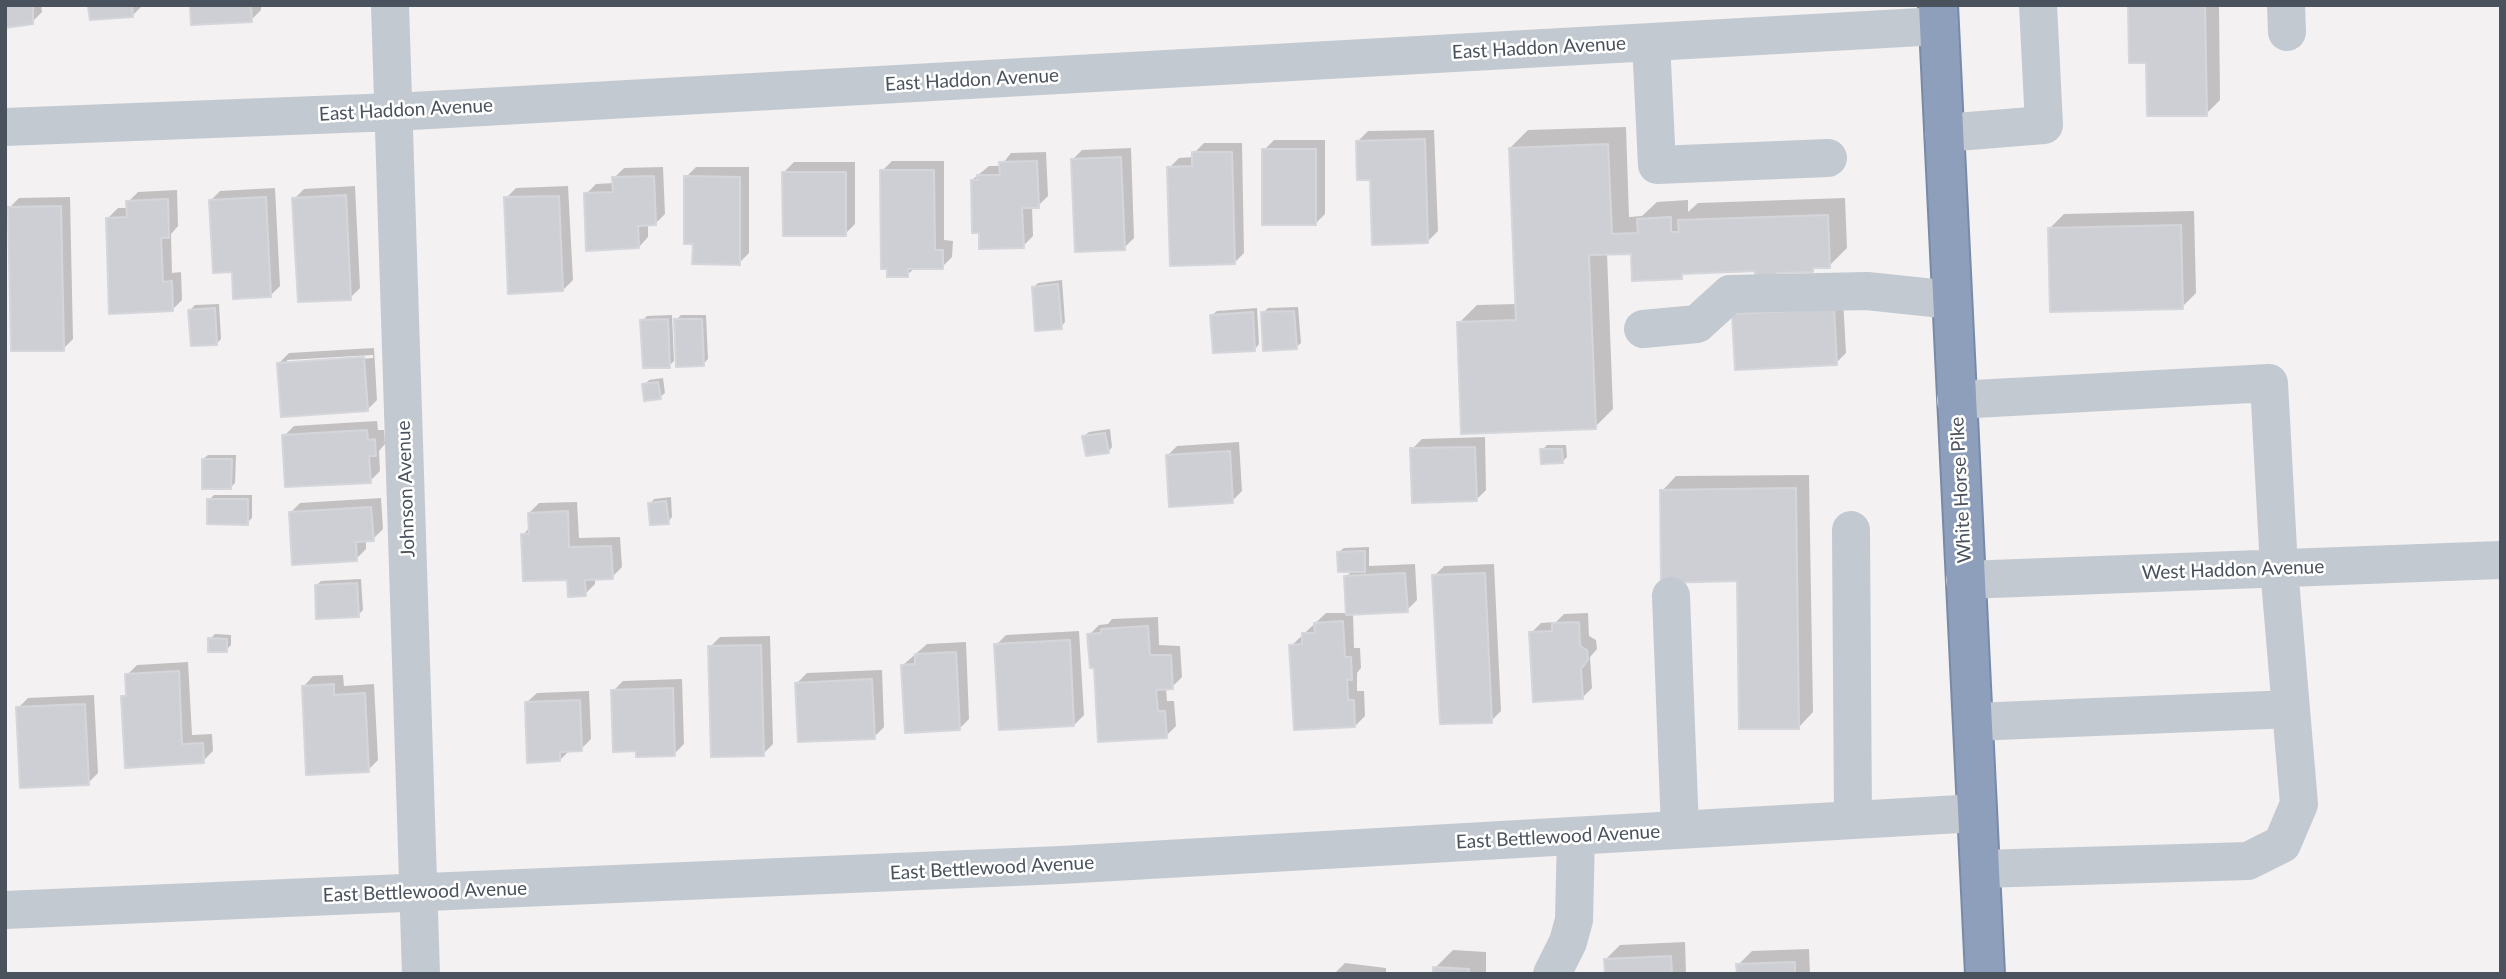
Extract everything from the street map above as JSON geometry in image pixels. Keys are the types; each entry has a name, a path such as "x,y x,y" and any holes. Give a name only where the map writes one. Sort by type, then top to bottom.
{"highway":[{"name":"White Horse Pike","path":"1939,16 1985,974"}],"street":[{"name":"Johnson Avenue","path":"390,5 421,974"},
{"path":"1944,133 2045,125 2038,5"},
{"name":"East Haddon Avenue","path":"5,127 394,112 1651,42 1939,16"},
{"path":"1651,42 1657,165 1828,158"},
{"path":"1643,329 1697,324 1730,294 1867,291 1952,300"},
{"path":"1956,400 2269,383 2279,568 2299,804 2282,844 2248,861 1980,869"},
{"path":"1851,530 1853,820"},
{"name":"West Haddon Avenue","path":"1965,580 2501,560"},
{"path":"1671,596 1680,830"},
{"path":"1973,722 2291,709"},
{"name":"East Bettlewood Avenue","path":"5,910 1061,865 1977,813"},
{"path":"1552,974 1555,962 1568,942 1574,920 1576,836"}],"building":[{"path":"5,5 33,5 33,24 5,28"},
{"path":"78,5 132,5 133,17 90,20 88,6"},
{"path":"190,5 251,5 252,22 191,25"},
{"path":"2128,5 2205,5 2207,116 2147,116 2146,63 2129,63"},
{"path":"1425,139 1428,243 1372,245 1370,180 1357,180 1356,141"},
{"path":"1608,144 1612,234 1638,233 1637,219 1671,217 1671,232 1679,232 1678,220 1828,215 1830,268 1813,268 1813,272 1776,273 1775,278 1755,279 1755,271 1682,274 1682,279 1632,281 1631,254 1589,255 1596,429 1461,434 1457,322 1516,320 1509,148"},
{"path":"1262,149 1316,149 1316,225 1262,225"},
{"path":"1192,152 1232,152 1235,264 1170,266 1167,167 1192,166"},
{"path":"1121,157 1125,250 1075,252 1071,159"},
{"path":"1037,161 1039,208 1022,208 1024,248 979,249 979,233 972,233 971,180 978,180 977,175 1000,175 999,162"},
{"path":"880,170 934,170 935,250 943,250 943,269 908,269 908,277 887,277 887,269 881,269"},
{"path":"782,172 846,172 846,236 783,236"},
{"path":"654,176 656,225 638,226 639,248 586,251 584,193 613,192 612,177"},
{"path":"684,176 740,177 740,265 692,264 693,244 684,244"},
{"path":"346,195 351,300 298,302 292,198"},
{"path":"559,196 563,291 508,294 504,197"},
{"path":"266,197 271,297 233,299 232,272 213,273 209,200"},
{"path":"168,199 169,238 161,238 163,282 172,281 173,311 109,314 106,218 127,217 126,201"},
{"path":"61,206 64,351 11,351 8,207"},
{"path":"2181,225 2183,309 2050,312 2048,228"},
{"path":"1058,284 1062,329 1035,331 1032,287"},
{"path":"215,308 217,345 191,346 188,310"},
{"path":"1834,309 1837,365 1735,370 1732,314"},
{"path":"1294,311 1297,349 1263,351 1261,312"},
{"path":"1253,312 1255,351 1213,353 1210,315"},
{"path":"668,319 670,368 643,368 640,320"},
{"path":"674,319 702,319 704,366 676,367"},
{"path":"364,357 368,411 281,417 277,363"},
{"path":"658,382 661,399 644,401 642,384"},
{"path":"367,430 368,440 375,439 376,456 369,456 371,483 285,487 282,435"},
{"path":"1105,433 1109,453 1086,456 1082,436"},
{"path":"1475,447 1477,501 1412,503 1410,448"},
{"path":"1540,449 1562,449 1563,463 1541,464"},
{"path":"1230,451 1233,503 1169,507 1166,455"},
{"path":"202,459 232,459 231,489 202,489"},
{"path":"1796,488 1799,729 1739,729 1737,581 1661,583 1660,490"},
{"path":"207,499 248,499 248,525 207,524"},
{"path":"666,501 669,524 650,525 648,503"},
{"path":"371,507 374,541 356,542 357,561 292,565 289,512"},
{"path":"568,511 569,547 611,546 613,579 585,580 586,596 568,597 567,580 523,581 521,534 529,534 528,513"},
{"path":"1365,551 1365,572 1338,572 1337,552"},
{"path":"1405,573 1408,612 1346,615 1344,576"},
{"path":"1485,573 1492,723 1440,724 1432,575"},
{"path":"357,583 359,617 316,619 315,585"},
{"path":"1343,621 1345,657 1351,657 1352,680 1347,679 1348,700 1354,700 1355,727 1294,730 1289,645 1302,644 1302,633 1315,633 1314,623"},
{"path":"1579,622 1580,646 1587,650 1588,660 1581,669 1583,699 1533,702 1529,632 1552,631 1552,623"},
{"path":"1148,626 1150,655 1171,655 1173,689 1156,690 1158,711 1165,711 1167,738 1098,742 1094,668 1090,668 1087,634 1101,633 1101,629"},
{"path":"208,638 227,639 227,652 208,652"},
{"path":"1070,640 1074,726 999,730 994,644"},
{"path":"761,645 764,756 711,757 708,646"},
{"path":"956,652 960,730 905,733 901,665 915,664 915,654"},
{"path":"179,671 182,744 203,743 204,763 125,768 121,696 126,696 125,674"},
{"path":"872,679 875,739 798,742 795,683"},
{"path":"334,684 334,695 365,693 369,772 306,775 302,686"},
{"path":"673,688 675,756 636,757 636,751 613,752 611,690"},
{"path":"580,700 582,751 560,752 560,761 527,763 525,702"},
{"path":"85,704 89,785 20,788 16,707"},
{"path":"1671,956 1672,974 1605,974 1604,959"},
{"path":"1795,962 1795,974 1737,974 1736,964"},
{"path":"1433,967 1469,969 1469,974 1433,974"}]}
